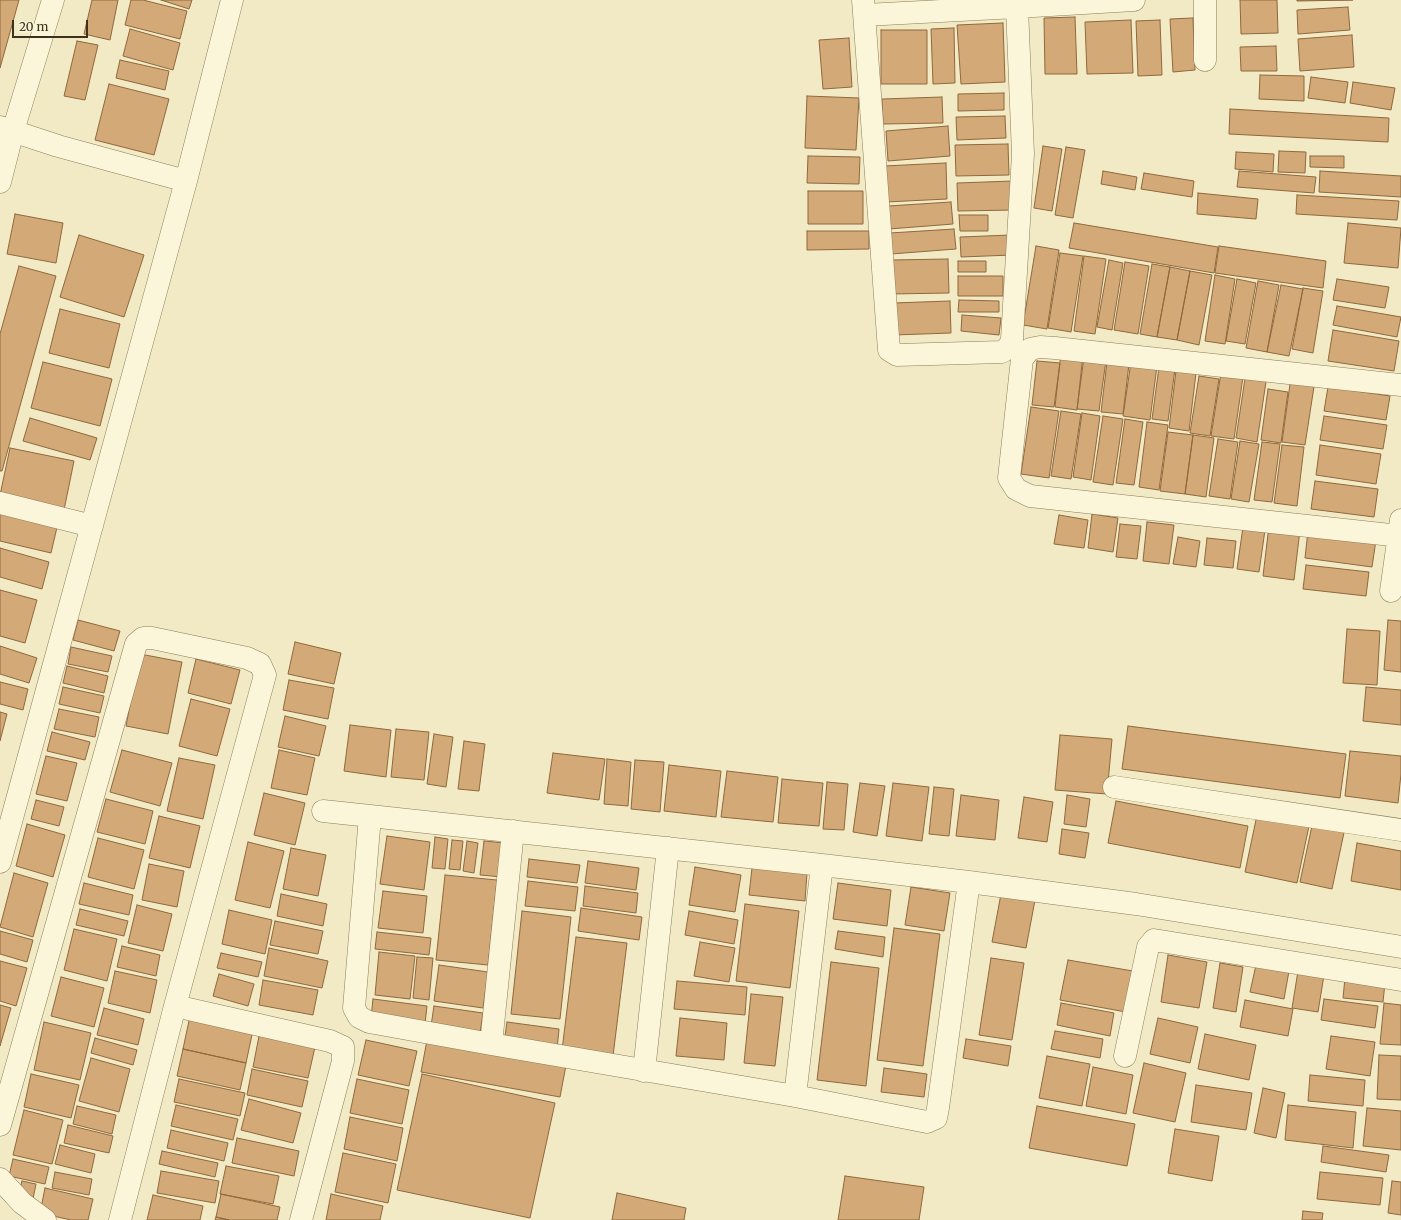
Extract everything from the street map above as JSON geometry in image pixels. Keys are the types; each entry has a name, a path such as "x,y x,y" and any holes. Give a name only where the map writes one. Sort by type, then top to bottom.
{"street":[{"path":"0,182 7,129 53,0"},
{"path":"0,862 186,180 232,0"},
{"path":"1017,7 1023,154 1012,339 1009,347 1002,352 897,355 889,350 864,8 1017,7 1134,0"},
{"path":"1205,0 1205,60"},
{"path":"7,129 58,146 186,180"},
{"path":"1390,591 1400,531 1376,532 1030,496 1016,489 1009,478 1022,359 1030,349 1040,347 1055,348 1401,385"},
{"path":"0,503 92,526"},
{"path":"0,1125 136,644 143,638 152,638 247,658 260,664 265,675 175,1006 120,1220"},
{"path":"1114,787 1401,830"},
{"path":"323,811 969,882 1136,904 1401,947"},
{"path":"370,816 354,1008 359,1017 369,1022 644,1071 795,1096 927,1122 936,1118 938,1108 969,882"},
{"path":"491,1044 513,831"},
{"path":"644,1071 668,848"},
{"path":"795,1096 822,865"},
{"path":"1125,1056 1148,947 1154,940 1401,980"},
{"path":"175,1006 330,1041 343,1047 343,1061 301,1220"},
{"path":"0,1178 22,1203 45,1220"}],"building":[{"path":"0,0 19,0 0,68"},
{"path":"92,0 118,0 110,40 84,34"},
{"path":"131,0 143,0 187,11 180,39 125,25"},
{"path":"161,0 192,0 189,9"},
{"path":"1240,0 1277,0 1278,33 1241,34"},
{"path":"1297,0 1353,0 1297,1"},
{"path":"1348,7 1350,30 1298,34 1297,10"},
{"path":"1075,17 1077,74 1045,74 1044,18"},
{"path":"1193,18 1195,70 1173,72 1170,19"},
{"path":"1131,20 1133,73 1087,74 1085,22"},
{"path":"1160,20 1162,75 1138,76 1136,21"},
{"path":"1003,23 1005,82 961,84 957,25"},
{"path":"954,28 955,83 933,84 931,29"},
{"path":"130,29 180,43 173,70 123,56"},
{"path":"881,30 927,30 927,84 881,84"},
{"path":"1352,35 1354,67 1300,71 1298,39"},
{"path":"849,38 852,87 823,89 819,40"},
{"path":"77,41 98,45 85,100 64,96"},
{"path":"1276,46 1277,71 1241,71 1240,47"},
{"path":"120,60 169,71 165,90 116,78"},
{"path":"1260,75 1304,76 1304,101 1259,99"},
{"path":"1311,77 1348,82 1345,103 1308,98"},
{"path":"1353,82 1395,88 1391,110 1350,103"},
{"path":"109,84 169,99 154,155 95,140"},
{"path":"1004,93 1004,110 958,111 958,94"},
{"path":"807,96 859,98 856,150 805,148"},
{"path":"942,97 943,123 883,124 882,99"},
{"path":"1230,109 1389,118 1388,142 1229,134"},
{"path":"1005,116 1006,138 957,140 956,117"},
{"path":"948,126 950,156 888,161 886,131"},
{"path":"1008,144 1009,175 956,176 955,145"},
{"path":"1043,146 1062,149 1052,211 1034,208"},
{"path":"1066,147 1085,150 1073,218 1055,215"},
{"path":"1279,151 1306,152 1305,173 1278,172"},
{"path":"1236,152 1274,154 1273,172 1235,169"},
{"path":"808,156 860,157 859,184 807,183"},
{"path":"1310,156 1344,156 1344,168 1310,167"},
{"path":"946,163 947,199 886,202 884,166"},
{"path":"1103,171 1137,177 1135,190 1101,184"},
{"path":"1239,171 1316,177 1314,193 1237,187"},
{"path":"1320,171 1401,176 1401,197 1319,192"},
{"path":"1144,173 1194,181 1192,197 1141,189"},
{"path":"1013,181 1014,210 958,211 957,183"},
{"path":"808,191 863,191 863,224 808,224"},
{"path":"1198,193 1258,199 1256,219 1197,214"},
{"path":"1297,195 1399,201 1397,220 1296,214"},
{"path":"951,202 953,224 889,229 888,206"},
{"path":"15,214 63,223 56,263 7,254"},
{"path":"959,215 988,215 988,231 960,231"},
{"path":"1074,223 1218,247 1214,273 1069,248"},
{"path":"1348,223 1401,228 1398,268 1344,263"},
{"path":"954,229 956,249 891,254 890,233"},
{"path":"807,231 869,231 869,249 807,250"},
{"path":"79,235 144,255 124,317 60,297"},
{"path":"1011,235 1012,255 961,257 960,237"},
{"path":"1036,246 1059,250 1047,329 1023,325"},
{"path":"1219,246 1326,261 1323,288 1215,273"},
{"path":"1060,253 1083,256 1071,332 1048,328"},
{"path":"1084,256 1106,259 1095,334 1074,331"},
{"path":"948,259 949,293 891,294 891,260"},
{"path":"1109,260 1123,263 1112,330 1097,327"},
{"path":"958,261 986,261 986,272 958,272"},
{"path":"1125,262 1149,266 1138,334 1114,330"},
{"path":"1152,264 1170,267 1157,337 1140,334"},
{"path":"19,266 56,276 2,471 0,471 0,334"},
{"path":"1170,267 1190,271 1177,340 1157,337"},
{"path":"1190,271 1212,275 1199,345 1177,340"},
{"path":"1215,275 1235,279 1225,344 1205,341"},
{"path":"958,276 1003,276 1003,296 958,296"},
{"path":"1237,279 1256,283 1245,344 1226,341"},
{"path":"1337,279 1389,287 1385,308 1333,300"},
{"path":"1258,281 1279,285 1267,352 1246,348"},
{"path":"1281,285 1303,289 1289,356 1267,352"},
{"path":"1303,288 1323,291 1313,353 1292,349"},
{"path":"959,300 999,301 999,312 958,312"},
{"path":"950,301 951,333 894,335 893,303"},
{"path":"1337,306 1401,317 1397,337 1333,325"},
{"path":"60,309 120,324 109,368 49,353"},
{"path":"962,315 1001,318 999,335 961,331"},
{"path":"1333,330 1399,341 1394,371 1328,361"},
{"path":"1061,352 1083,355 1077,410 1055,407"},
{"path":"1084,357 1106,360 1099,411 1077,409"},
{"path":"1037,361 1060,363 1054,407 1032,405"},
{"path":"43,362 112,379 100,426 31,408"},
{"path":"1107,362 1129,364 1123,414 1101,412"},
{"path":"1131,362 1157,366 1150,420 1123,416"},
{"path":"1159,367 1175,369 1168,421 1152,419"},
{"path":"1176,371 1196,373 1189,431 1169,428"},
{"path":"1246,372 1267,375 1257,442 1236,438"},
{"path":"1221,373 1243,377 1234,439 1211,436"},
{"path":"1199,376 1219,379 1210,436 1190,433"},
{"path":"1291,377 1315,380 1305,445 1282,442"},
{"path":"1328,387 1390,396 1386,420 1324,411"},
{"path":"1268,389 1288,392 1281,443 1261,440"},
{"path":"1031,407 1059,411 1049,478 1021,474"},
{"path":"1061,411 1081,414 1071,479 1051,476"},
{"path":"1082,413 1100,416 1091,480 1073,477"},
{"path":"1103,416 1123,419 1113,485 1093,482"},
{"path":"1324,416 1387,425 1383,449 1320,440"},
{"path":"30,418 97,438 90,460 23,441"},
{"path":"1125,419 1143,422 1134,485 1116,483"},
{"path":"1147,422 1168,425 1159,490 1139,487"},
{"path":"1168,432 1193,435 1185,494 1160,491"},
{"path":"1193,435 1214,438 1206,497 1185,494"},
{"path":"1218,439 1238,442 1230,499 1209,496"},
{"path":"1240,441 1259,444 1249,502 1231,499"},
{"path":"1262,442 1280,444 1272,502 1254,500"},
{"path":"1282,445 1304,447 1297,506 1274,503"},
{"path":"1320,445 1381,454 1376,484 1316,475"},
{"path":"10,448 74,461 64,510 0,495"},
{"path":"1315,481 1378,489 1374,517 1311,509"},
{"path":"0,509 58,523 51,553 0,541"},
{"path":"1092,514 1118,518 1113,552 1088,548"},
{"path":"1059,515 1088,520 1084,548 1054,544"},
{"path":"1147,522 1174,525 1169,564 1143,561"},
{"path":"1120,524 1141,526 1137,559 1116,557"},
{"path":"1269,526 1300,530 1294,580 1263,576"},
{"path":"1243,527 1265,530 1259,572 1237,569"},
{"path":"1308,531 1376,540 1372,567 1305,558"},
{"path":"1178,537 1200,541 1196,567 1173,564"},
{"path":"1207,538 1236,541 1233,568 1204,565"},
{"path":"0,548 49,562 42,589 0,577"},
{"path":"1306,565 1369,572 1366,596 1303,589"},
{"path":"0,590 37,600 25,643 0,636"},
{"path":"78,620 120,631 114,651 73,640"},
{"path":"1388,620 1401,621 1401,672 1384,670"},
{"path":"1347,629 1380,631 1377,685 1343,683"},
{"path":"295,642 341,653 334,684 288,674"},
{"path":"0,646 37,658 29,683 0,674"},
{"path":"71,647 112,656 108,672 68,664"},
{"path":"140,654 182,662 168,734 126,726"},
{"path":"196,659 240,670 231,704 188,693"},
{"path":"67,666 108,676 104,693 63,683"},
{"path":"289,680 334,688 328,719 283,710"},
{"path":"0,682 28,689 23,710 0,704"},
{"path":"63,687 104,696 100,713 59,704"},
{"path":"1366,687 1401,690 1401,725 1363,721"},
{"path":"191,699 230,709 217,756 179,746"},
{"path":"59,709 99,717 95,737 54,729"},
{"path":"0,712 7,714 0,741"},
{"path":"285,716 326,726 319,756 278,747"},
{"path":"350,725 391,730 386,777 344,771"},
{"path":"1128,726 1346,754 1340,798 1122,769"},
{"path":"396,729 429,732 424,780 391,777"},
{"path":"52,732 90,742 85,760 47,751"},
{"path":"434,734 453,737 446,787 427,784"},
{"path":"1060,735 1112,739 1107,794 1055,790"},
{"path":"464,741 485,744 479,791 458,789"},
{"path":"122,750 172,763 160,806 110,792"},
{"path":"279,750 315,758 307,795 271,788"},
{"path":"1350,751 1401,756 1398,803 1345,796"},
{"path":"553,753 605,759 599,800 547,793"},
{"path":"46,756 77,763 67,801 36,794"},
{"path":"179,758 215,765 203,819 167,811"},
{"path":"607,759 631,762 628,806 604,804"},
{"path":"635,760 664,762 660,812 631,809"},
{"path":"669,765 721,771 716,817 664,811"},
{"path":"727,771 778,777 773,822 721,817"},
{"path":"782,779 823,783 819,826 778,823"},
{"path":"827,782 848,784 844,830 823,829"},
{"path":"860,783 885,786 877,836 853,832"},
{"path":"893,783 929,787 922,841 886,836"},
{"path":"934,787 954,789 949,836 929,834"},
{"path":"264,793 305,803 295,845 254,835"},
{"path":"961,795 999,800 995,840 956,836"},
{"path":"1067,795 1090,799 1086,827 1064,824"},
{"path":"1024,797 1053,802 1047,842 1018,838"},
{"path":"106,799 153,811 145,844 97,832"},
{"path":"36,800 64,807 59,826 31,819"},
{"path":"1116,801 1248,826 1240,868 1108,843"},
{"path":"1257,815 1309,826 1297,883 1245,872"},
{"path":"159,816 200,826 190,868 149,858"},
{"path":"1313,821 1345,828 1332,889 1300,882"},
{"path":"27,824 65,835 53,877 16,866"},
{"path":"1062,829 1089,833 1085,858 1059,854"},
{"path":"387,836 430,842 424,890 380,884"},
{"path":"435,837 448,839 445,869 432,868"},
{"path":"98,838 144,850 134,889 88,877"},
{"path":"452,840 463,841 460,870 449,869"},
{"path":"467,841 478,843 474,873 463,871"},
{"path":"484,841 505,843 502,877 480,875"},
{"path":"248,842 284,851 270,908 235,900"},
{"path":"1357,843 1401,851 1401,890 1351,881"},
{"path":"291,848 326,855 318,896 283,889"},
{"path":"529,859 580,865 577,883 527,877"},
{"path":"588,861 639,868 636,890 585,883"},
{"path":"149,864 184,871 177,907 142,900"},
{"path":"695,867 741,875 735,912 689,905"},
{"path":"752,868 807,873 805,901 749,895"},
{"path":"14,873 48,883 33,937 0,927"},
{"path":"445,875 497,880 488,965 436,960"},
{"path":"528,881 578,887 575,911 525,906"},
{"path":"84,883 133,895 129,915 79,904"},
{"path":"838,883 891,890 887,926 833,919"},
{"path":"585,886 638,893 636,913 583,906"},
{"path":"911,887 950,893 944,931 905,925"},
{"path":"383,891 427,896 423,933 378,928"},
{"path":"281,894 327,904 323,926 277,916"},
{"path":"1001,894 1035,900 1026,948 992,942"},
{"path":"745,904 799,911 790,988 736,981"},
{"path":"137,905 172,914 163,951 128,943"},
{"path":"581,908 642,917 639,940 578,931"},
{"path":"80,909 128,921 124,936 76,925"},
{"path":"229,910 272,920 265,954 222,944"},
{"path":"522,911 571,917 560,1019 511,1014"},
{"path":"689,911 738,920 734,944 685,935"},
{"path":"275,921 323,931 318,954 270,945"},
{"path":"894,928 940,934 923,1066 877,1060"},
{"path":"74,929 117,939 107,981 64,970"},
{"path":"0,931 33,940 27,962 0,954"},
{"path":"838,931 885,937 883,957 835,949"},
{"path":"377,932 431,938 429,955 375,949"},
{"path":"576,937 627,943 613,1056 562,1050"},
{"path":"700,942 735,948 729,982 694,976"},
{"path":"122,946 160,955 156,976 117,967"},
{"path":"269,948 328,961 322,988 264,976"},
{"path":"379,952 415,956 410,999 375,995"},
{"path":"221,953 262,962 258,977 217,968"},
{"path":"1168,955 1207,962 1199,1008 1161,1002"},
{"path":"417,957 433,958 429,1000 413,998"},
{"path":"991,958 1024,963 1012,1040 979,1035"},
{"path":"1068,960 1133,971 1126,1012 1060,1000"},
{"path":"0,961 27,968 16,1006 0,1001"},
{"path":"831,962 879,968 866,1086 817,1080"},
{"path":"1220,963 1243,967 1236,1012 1213,1008"},
{"path":"439,965 488,972 483,1008 434,1001"},
{"path":"1256,965 1289,971 1284,999 1250,992"},
{"path":"115,971 157,980 150,1013 108,1003"},
{"path":"1298,971 1324,975 1318,1012 1292,1008"},
{"path":"219,974 254,984 248,1006 213,996"},
{"path":"61,977 104,988 94,1027 51,1016"},
{"path":"1345,978 1385,983 1383,1002 1343,998"},
{"path":"263,980 318,990 313,1015 259,1005"},
{"path":"677,981 747,987 745,1015 674,1009"},
{"path":"751,994 783,997 775,1066 744,1063"},
{"path":"373,999 427,1006 425,1024 371,1018"},
{"path":"1324,999 1378,1006 1375,1028 1321,1020"},
{"path":"1245,1000 1293,1009 1288,1036 1240,1027"},
{"path":"1061,1003 1114,1013 1110,1036 1057,1025"},
{"path":"1384,1003 1401,1005 1401,1045 1380,1044"},
{"path":"0,1005 11,1008 0,1046"},
{"path":"434,1006 483,1013 480,1033 431,1026"},
{"path":"104,1008 144,1019 138,1045 97,1035"},
{"path":"190,1016 253,1030 246,1063 183,1049"},
{"path":"680,1018 727,1023 724,1060 676,1056"},
{"path":"1158,1018 1198,1027 1190,1063 1150,1054"},
{"path":"44,1022 91,1033 80,1080 34,1070"},
{"path":"507,1022 559,1029 557,1050 504,1043"},
{"path":"1055,1031 1103,1039 1100,1058 1051,1049"},
{"path":"1205,1034 1256,1045 1249,1080 1198,1069"},
{"path":"428,1035 567,1060 560,1097 421,1072"},
{"path":"259,1036 315,1047 308,1078 253,1067"},
{"path":"1331,1036 1375,1042 1370,1076 1326,1069"},
{"path":"95,1038 137,1050 133,1065 91,1053"},
{"path":"966,1039 1011,1046 1008,1066 963,1058"},
{"path":"366,1040 417,1051 409,1086 358,1075"},
{"path":"183,1049 246,1063 240,1090 177,1076"},
{"path":"1379,1055 1401,1056 1401,1100 1377,1099"},
{"path":"1047,1056 1090,1064 1082,1106 1039,1098"},
{"path":"91,1058 130,1069 119,1112 79,1101"},
{"path":"1144,1063 1186,1073 1175,1122 1133,1113"},
{"path":"1093,1067 1133,1075 1126,1114 1086,1106"},
{"path":"884,1068 927,1074 924,1097 881,1092"},
{"path":"252,1069 308,1081 302,1107 247,1095"},
{"path":"31,1074 79,1085 71,1118 24,1107"},
{"path":"422,1074 555,1103 530,1218 397,1190"},
{"path":"1310,1075 1365,1080 1363,1106 1308,1101"},
{"path":"179,1079 245,1093 240,1116 174,1102"},
{"path":"357,1079 409,1090 402,1124 350,1113"},
{"path":"1196,1085 1252,1093 1246,1130 1191,1122"},
{"path":"1263,1088 1285,1093 1276,1138 1254,1133"},
{"path":"249,1099 301,1113 293,1143 241,1130"},
{"path":"176,1105 238,1119 233,1140 171,1126"},
{"path":"1288,1105 1356,1112 1353,1148 1285,1140"},
{"path":"77,1106 116,1115 112,1134 73,1124"},
{"path":"1037,1106 1135,1124 1127,1166 1029,1148"},
{"path":"1367,1108 1401,1111 1401,1150 1363,1146"},
{"path":"24,1110 63,1120 52,1164 13,1155"},
{"path":"350,1117 403,1128 397,1161 344,1149"},
{"path":"68,1125 113,1136 109,1153 64,1143"},
{"path":"1175,1129 1219,1136 1212,1181 1168,1173"},
{"path":"171,1130 228,1143 224,1161 167,1148"},
{"path":"237,1138 299,1151 294,1176 232,1163"},
{"path":"60,1145 95,1154 91,1173 55,1164"},
{"path":"1323,1146 1389,1155 1386,1172 1321,1162"},
{"path":"162,1151 218,1163 215,1177 159,1164"},
{"path":"343,1153 396,1164 388,1203 335,1192"},
{"path":"13,1159 49,1167 45,1184 9,1176"},
{"path":"226,1166 279,1176 273,1204 220,1194"},
{"path":"161,1171 219,1181 215,1203 157,1193"},
{"path":"55,1172 92,1179 89,1195 52,1188"},
{"path":"1320,1172 1383,1178 1380,1205 1317,1199"},
{"path":"845,1176 924,1187 919,1220 838,1220"},
{"path":"22,1181 36,1184 33,1199 18,1196"},
{"path":"1392,1181 1401,1182 1401,1215 1388,1213"},
{"path":"45,1188 93,1199 88,1220 71,1220 40,1213"},
{"path":"617,1193 686,1208 684,1220 612,1220"},
{"path":"221,1194 280,1207 277,1220 229,1220 216,1217"},
{"path":"331,1194 383,1206 380,1220 326,1220"},
{"path":"153,1195 203,1206 200,1220 147,1220"},
{"path":"1303,1211 1323,1213 1322,1220 1302,1220"},
{"path":"216,1217 229,1220 215,1220"}]}
